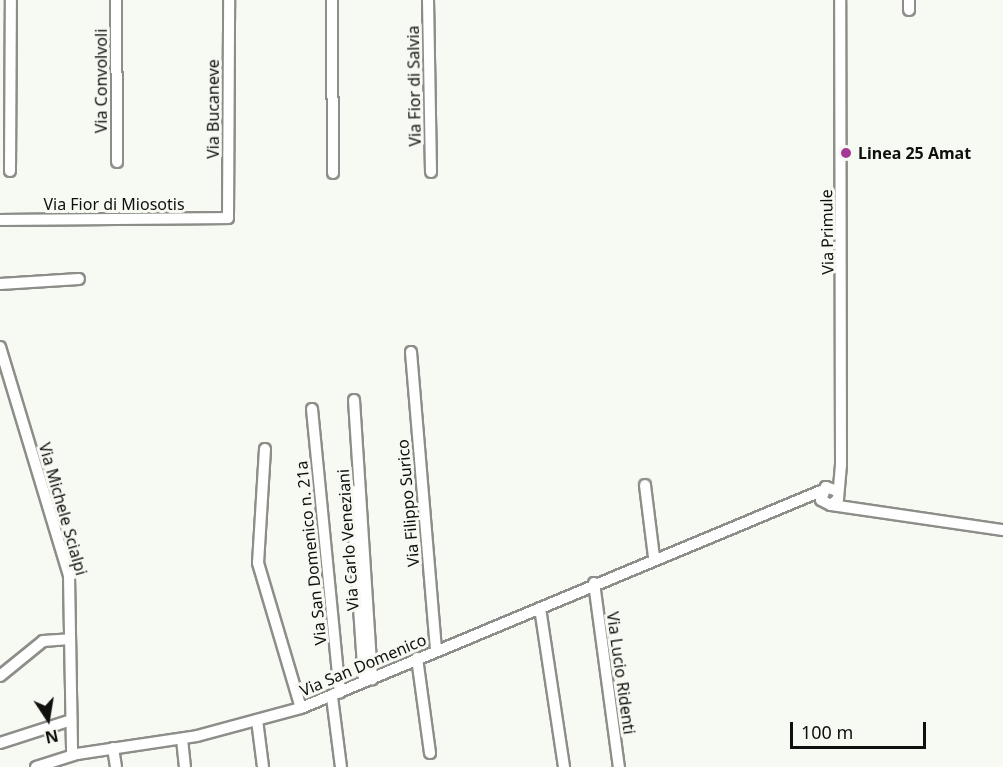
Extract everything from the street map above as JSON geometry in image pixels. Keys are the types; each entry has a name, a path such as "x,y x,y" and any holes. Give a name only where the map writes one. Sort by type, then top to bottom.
{"street":[{"path":"10,171 12,0"},
{"name":"Via Convolvoli","path":"116,0 117,162"},
{"name":"Via Bucaneve","path":"228,218 229,0"},
{"path":"332,0 333,173"},
{"name":"Via Fior di Salvia","path":"428,0 431,172"},
{"name":"Via Primule","path":"828,504 841,465 840,0"},
{"name":"Via Fior di Miosotis","path":"0,220 228,218"},
{"path":"0,284 79,279"},
{"name":"Via Michele Scialpi","path":"0,347 69,576 72,755"},
{"name":"Via Filippo Surico","path":"411,352 436,651"},
{"name":"Via Carlo Veneziani","path":"354,400 368,680"},
{"name":"Via San Domenico n. 21a","path":"312,409 341,767"},
{"path":"266,449 258,563 301,708"},
{"path":"645,485 654,557"},
{"path":"351,490 368,680"},
{"path":"828,504 831,490"},
{"name":"Via San Domenico","path":"41,766 72,755 182,739 301,708 540,608 654,557 794,500 831,490 851,505"},
{"name":"Via San Domenico","path":"794,500 851,505 924,522 971,522 1003,530"},
{"name":"Via Lucio Ridenti","path":"594,584 619,767"},
{"path":"540,608 564,767"},
{"path":"0,676 43,641 70,639"},
{"path":"417,658 430,753"},
{"path":"0,743 71,720"},
{"path":"258,720 263,767"},
{"path":"182,739 185,767"},
{"path":"113,748 116,767"}],"place":[{"name":"Linea 25 Amat","path":"846,153"}]}
